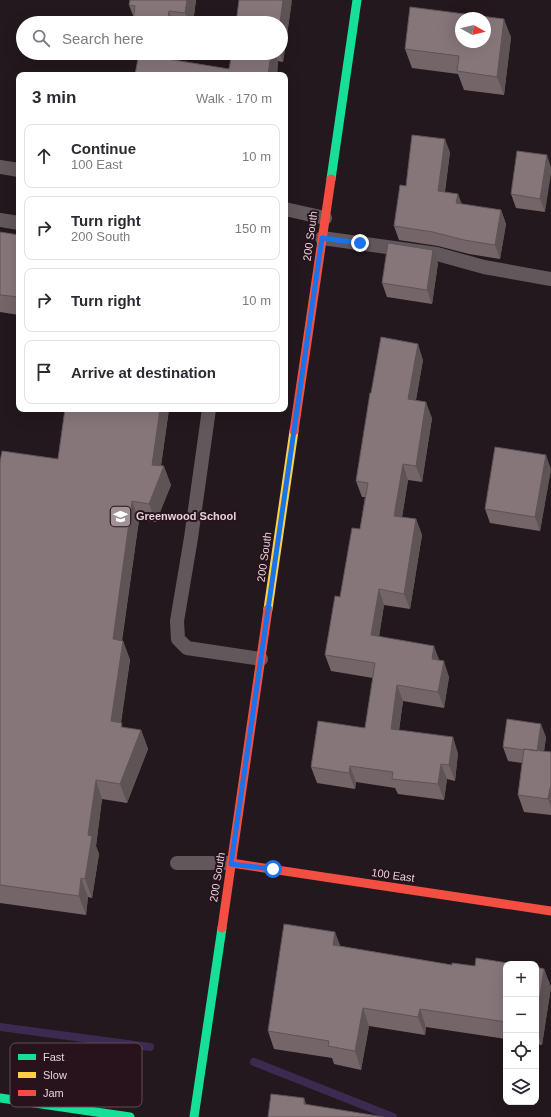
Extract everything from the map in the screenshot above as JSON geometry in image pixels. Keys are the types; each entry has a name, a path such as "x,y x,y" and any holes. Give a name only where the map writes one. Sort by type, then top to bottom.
{"street":[{"name":"200 South","path":"194,1117 357,0"},
{"name":"100 East","path":"231,864 551,911"},
{"path":"0,1098 10,1099"},
{"path":"62,1107 130,1117"}],"lane":[{"path":"0,167 16,170"},
{"path":"288,210 325,218"},
{"path":"0,220 16,223"},
{"path":"322,238 437,254 484,267 551,279"},
{"path":"209,412 191,538 177,621 178,639 187,648 261,659"},
{"path":"177,863 231,864"}],"building":[{"path":"130,0 187,0 185,13 169,11 168,16 134,16 135,6 129,5"},
{"path":"239,0 283,0 281,16 237,16"},
{"path":"410,7 455,13 455,48 491,48 491,17 504,19 497,77 457,71 459,56 405,49"},
{"path":"138,60 173,60 229,69 231,60 270,60 268,72 136,72"},
{"path":"412,135 445,139 438,191 458,194 456,203 501,210 495,245 464,240 433,232 394,226 400,185 406,186"},
{"path":"517,151 547,155 540,199 511,194"},
{"path":"0,232 16,235 16,297 0,295"},
{"path":"388,243 433,250 427,290 382,283"},
{"path":"381,337 418,344 408,399 426,402 416,466 403,464 394,516 416,519 404,594 379,589 371,635 434,646 432,659 444,661 438,692 397,685 391,729 453,737 449,765 441,764 438,784 392,779 393,772 350,766 349,773 311,767 318,721 365,728 375,663 325,655 335,596 340,597 352,528 360,529 368,483 356,481 370,393"},
{"path":"65,412 160,412 152,465 164,466 149,504 132,501 113,639 123,641 111,721 122,723 121,727 141,730 120,784 96,780 88,835 92,836 85,879 81,878 79,896 0,885 0,462 2,451 58,459"},
{"path":"495,447 546,455 535,517 485,509"},
{"path":"507,719 541,724 537,751 503,747"},
{"path":"524,749 551,752 551,788 548,799 518,795"},
{"path":"284,924 335,932 333,945 452,965 452,963 475,966 476,958 503,962 503,1022 420,1009 418,1017 363,1008 355,1051 328,1046 329,1041 268,1031"},
{"path":"539,968 544,969 539,1003"},
{"path":"271,1094 304,1098 304,1104 384,1117 268,1117"}],"waterway":[{"path":"0,1027 120,1043"},
{"path":"142,1046 150,1047"},
{"path":"254,1062 393,1117"}],"traffic: fast":[{"path":"331,179 357,0"},
{"path":"194,1117 222,928"},
{"path":"0,1098 10,1099"},
{"path":"62,1107 130,1117"}],"traffic: slow":[{"path":"268,609 294,431"}],"traffic: jam":[{"path":"294,431 331,179"},
{"path":"222,928 268,609"},
{"path":"231,863 551,911"}],"place":[{"name":"Greenwood School","path":"120,516"}],"route":[{"path":"273,869 231,864 322,238 360,243"}]}
